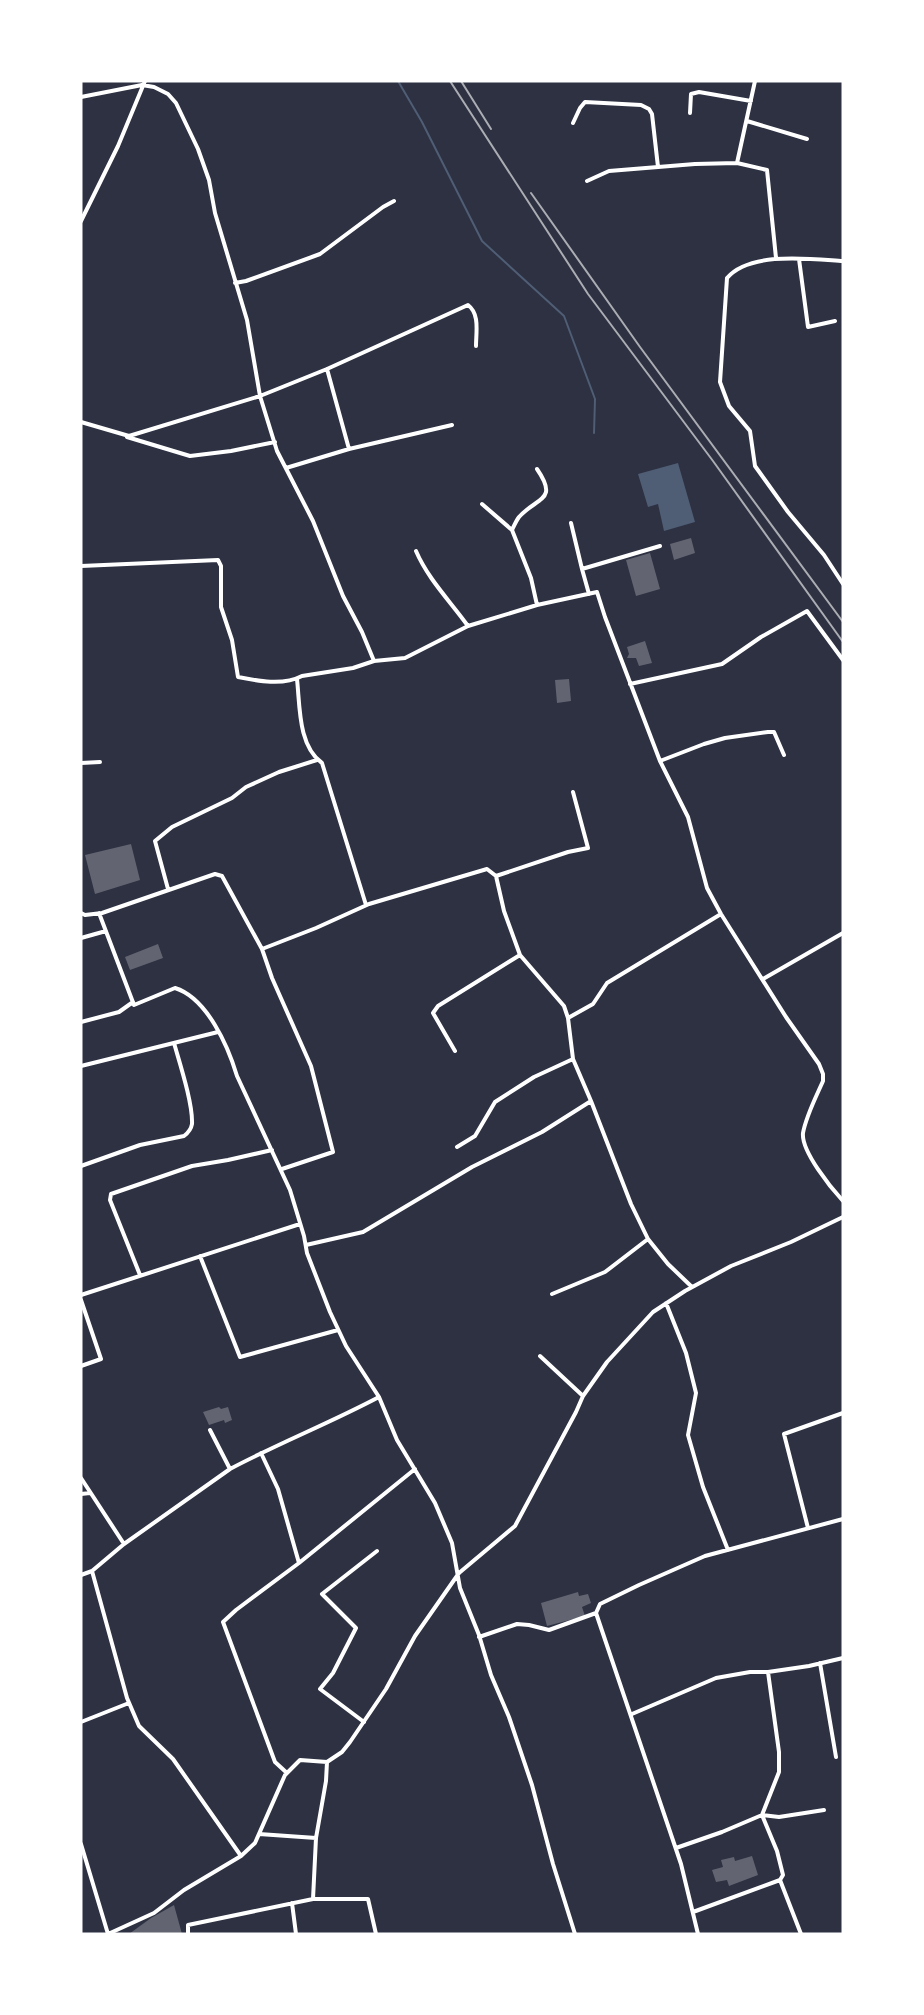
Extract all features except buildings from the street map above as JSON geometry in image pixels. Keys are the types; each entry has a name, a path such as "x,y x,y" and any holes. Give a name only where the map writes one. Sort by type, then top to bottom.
{"street":[{"path":"737,163 755,81"},
{"path":"81,221 118,146 143,83"},
{"path":"81,97 143,83 168,94 176,103 198,149 209,180 215,213 247,320 260,396 277,451 313,521 343,596 374,661"},
{"path":"690,113 691,94 699,92 751,101"},
{"path":"573,123 585,102 641,105 649,109 652,114 658,167"},
{"path":"747,121 807,139"},
{"path":"587,181 609,171 658,167 737,163 767,170 776,258"},
{"path":"235,283 320,254 394,201"},
{"path":"843,261 776,258 734,270 728,278 720,382 729,406 750,431 755,466 788,512 824,555 843,584"},
{"path":"799,259 808,327 835,321"},
{"path":"81,422 129,436 260,396 327,369 468,305 473,308 476,319 476,346"},
{"path":"327,369 349,449"},
{"path":"81,422 190,456 231,451 275,441"},
{"path":"286,468 349,449 452,425"},
{"path":"512,530 520,517 544,497 547,489 545,480 537,469"},
{"path":"482,504 512,530 531,578 537,605"},
{"path":"571,524 589,594"},
{"path":"582,569 660,546"},
{"path":"416,551 426,573 450,600 468,626"},
{"path":"81,566 218,560 221,566 221,607 232,640 238,677 264,682 297,679 302,676 353,668 374,661 405,658 468,626 537,605 597,592 660,761 688,817 707,888 721,914 824,1074 824,1081 807,1120 803,1134 804,1142 828,1182 843,1201"},
{"path":"630,684 722,664 761,637 807,611 843,660"},
{"path":"297,679 303,730 312,756 322,763 366,905"},
{"path":"660,761 704,744 768,732 774,732 778,736 784,755"},
{"path":"168,889 155,841 172,827 232,798 246,787 279,772 317,759"},
{"path":"81,763 100,762"},
{"path":"496,876 568,852 588,848 573,792"},
{"path":"262,949 366,905 487,869 496,876 504,911 520,955 564,1006 568,1018 573,1059 631,1204 648,1239 668,1264 692,1287"},
{"path":"81,913 85,915 99,913 214,874 222,876 262,949 272,978 311,1066 333,1152 282,1169"},
{"path":"99,913 134,1005 175,988 187,992 207,1013 232,1059 237,1076 282,1169 314,1275 338,1330 379,1397 397,1440 435,1503 452,1543 460,1588 532,1785 575,1934"},
{"path":"568,1018 593,1004 607,983 721,914"},
{"path":"81,938 106,931"},
{"path":"763,979 843,933"},
{"path":"456,1051 433,1013 438,1006 520,955"},
{"path":"81,1022 119,1012 133,1002"},
{"path":"81,1066 218,1032"},
{"path":"81,1166 140,1145 184,1136 189,1132 192,1126 190,1112 174,1043"},
{"path":"457,1148 475,1136 495,1102 534,1077 573,1059"},
{"path":"306,1245 363,1232 472,1167 542,1132 591,1101"},
{"path":"140,1275 110,1200 111,1194 192,1166 272,1150"},
{"path":"81,1845 108,1934 154,1913 184,1890 241,1856 255,1843 287,1773 300,1760 327,1762 342,1752 386,1689 415,1636 459,1574 515,1526 583,1396 607,1362 653,1312 731,1266 791,1242 843,1217"},
{"path":"81,1294 300,1224"},
{"path":"552,1293 605,1272 648,1239"},
{"path":"200,1256 240,1357 338,1330"},
{"path":"81,1300 101,1359 81,1366"},
{"path":"666,1303 681,1338 696,1393 688,1435 703,1487 728,1550"},
{"path":"540,1356 583,1396"},
{"path":"81,1575 92,1571 124,1544 230,1469 379,1397"},
{"path":"808,1528 784,1434 843,1413"},
{"path":"210,1430 230,1469"},
{"path":"261,1453 278,1489 299,1563"},
{"path":"287,1773 275,1762 224,1622 236,1610 299,1563 415,1469"},
{"path":"81,1478 124,1544"},
{"path":"81,1494 90,1493"},
{"path":"698,1934 676,1848 596,1613 600,1604 705,1556 843,1519"},
{"path":"364,1722 320,1689 333,1673 356,1628 322,1594 377,1551"},
{"path":"92,1571 129,1703 139,1726 173,1759 241,1856"},
{"path":"479,1637 517,1624 549,1630 596,1613"},
{"path":"632,1714 716,1678 820,1664 843,1658"},
{"path":"820,1664 836,1757"},
{"path":"693,1912 780,1880 783,1875 777,1851 762,1815 779,1772 779,1752 768,1672"},
{"path":"81,1722 129,1703"},
{"path":"314,1899 316,1838 327,1762"},
{"path":"676,1848 762,1815 779,1817 824,1810"},
{"path":"259,1834 316,1838"},
{"path":"780,1880 801,1934"},
{"path":"188,1934 188,1925 292,1903 314,1899 368,1899 376,1934"},
{"path":"292,1903 296,1934"}],"water":[{"path":"678,463 695,522 664,531 658,504 648,507 638,474"}],"waterway":[{"path":"398,81 422,122 482,241 564,316 595,399 594,433"}],"railway":[{"path":"450,81 588,294 713,461 843,642"},
{"path":"461,81 491,129"},
{"path":"531,193 640,347 843,622"}]}
